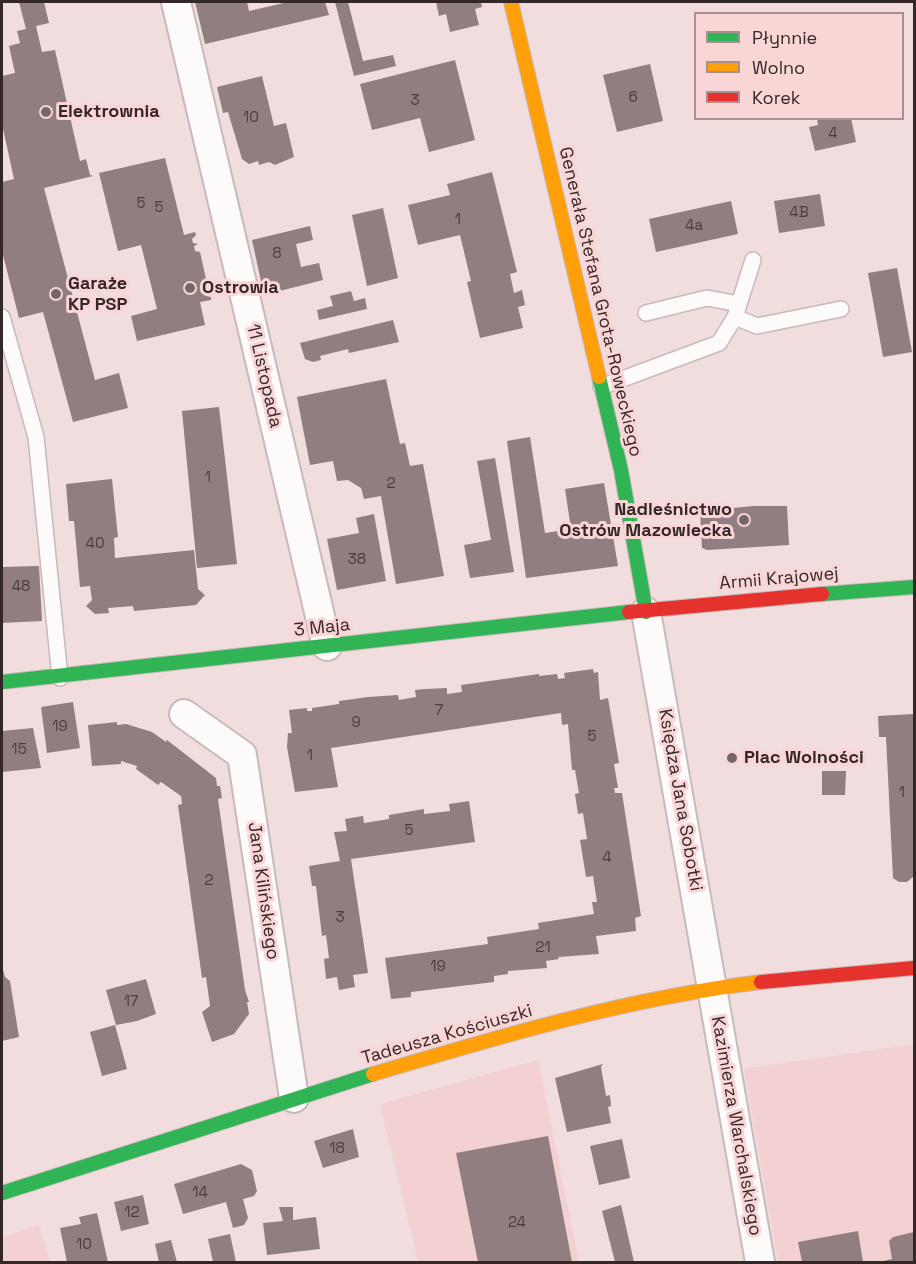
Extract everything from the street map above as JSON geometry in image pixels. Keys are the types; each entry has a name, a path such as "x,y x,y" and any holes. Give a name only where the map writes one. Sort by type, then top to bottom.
{"main road":[{"name":"Generała Stefana Grota-Roweckiego","path":"511,2 621,470 646,612"},
{"name":"Armii Krajowej","path":"646,612 778,597 915,587"},
{"name":"3 Maja","path":"2,682 60,678 327,646 646,612"},
{"name":"Tadeusza Kościuszki","path":"2,1193 294,1098 494,1037 712,989 842,973 915,968"}],"street":[{"name":"11 Listopada","path":"176,2 327,646"},
{"name":"Księdza Jana Sobotki","path":"646,612 712,989"},
{"name":"Jana Kilińskiego","path":"184,714 242,755 294,1098"},
{"name":"Kazimierza Warchalskiego","path":"712,989 760,1263"}],"lane":[{"path":"601,387 719,343 737,310 753,260"},
{"path":"646,312 707,298 737,310 757,326 841,309"},
{"path":"2,317 36,437 60,678"}],"shaded area":[{"path":"914,1044 914,1262 778,1262 744,1069"},
{"path":"538,1060 579,1262 418,1262 380,1104"},
{"path":"39,1225 50,1262 2,1262 2,1237"}],"building":[{"path":"19,2 44,2 49,23 36,26 42,52 55,50 80,161 86,159 90,175 93,176 44,188 95,380 119,373 128,408 73,422 43,312 19,318 2,251 2,182 14,179 2,124 2,76 15,73 9,46 20,43 17,31 26,29"},
{"path":"195,2 247,2 249,11 288,2 325,2 329,15 205,44"},
{"path":"335,2 348,2 363,61 393,55 396,66 354,76"},
{"path":"436,2 481,2 482,7 475,9 479,25 450,32 446,14 439,16"},
{"path":"455,60 475,140 429,152 420,118 372,130 360,84"},
{"path":"650,64 663,121 617,132 603,75"},
{"path":"262,76 274,126 286,123 294,157 275,165 269,162 259,165 258,161 249,164 242,159 228,112 223,113 217,87"},
{"path":"817,120 851,120 856,142 815,151 809,127 818,125"},
{"path":"165,158 184,235 195,232 196,235 192,239 193,243 198,244 194,246 195,251 200,252 206,279 203,282 204,287 209,288 204,291 206,296 211,297 211,300 200,302 205,325 137,341 131,316 157,309 141,245 118,251 99,173"},
{"path":"492,172 517,272 510,274 514,293 522,290 525,305 518,307 523,328 480,338 467,282 471,281 460,235 418,245 408,205 450,195 447,184"},
{"path":"820,194 825,226 779,233 774,201"},
{"path":"731,201 738,234 656,252 649,219"},
{"path":"383,208 398,278 367,286 352,215"},
{"path":"310,226 313,240 296,244 301,267 319,263 323,280 264,295 252,240"},
{"path":"897,268 912,352 883,357 868,273"},
{"path":"351,291 354,301 365,298 367,309 319,320 317,310 333,306 330,296"},
{"path":"393,320 399,342 349,353 348,349 320,356 321,360 313,362 305,359 300,343"},
{"path":"386,379 400,444 405,443 410,466 423,464 444,576 396,584 381,496 364,499 361,488 348,480 337,481 333,461 310,465 297,397"},
{"path":"219,407 237,564 197,568 182,411"},
{"path":"530,437 545,533 571,529 565,489 604,483 618,566 526,578 507,441"},
{"path":"495,458 514,572 470,578 464,545 491,540 477,461"},
{"path":"112,479 118,537 114,538 115,558 194,550 198,589 205,595 196,605 134,611 133,606 108,608 109,613 95,614 86,606 92,600 90,586 80,587 74,521 69,521 66,484"},
{"name":"Nadleśnictwo Ostrów Mazowiecka","path":"754,506 787,506 789,545 707,550 702,548 700,511"},
{"path":"374,514 386,581 337,590 327,539 359,533 356,518"},
{"path":"39,566 42,621 2,623 2,567"},
{"path":"593,669 594,673 598,672 600,700 608,698 619,763 614,764 618,788 614,788 615,793 622,793 641,916 635,918 636,931 596,936 599,954 558,957 559,959 546,961 547,968 508,971 508,974 494,976 494,982 411,992 411,997 391,999 385,958 488,944 487,937 539,929 538,923 594,914 592,902 597,902 593,876 586,877 580,840 587,839 583,813 578,814 575,794 579,793 575,770 572,770 568,724 562,725 561,713 331,748 338,787 295,792 287,747 288,733 292,733 289,710 307,708 307,711 312,711 312,708 339,704 339,701 368,697 398,695 399,700 416,697 415,690 447,688 447,694 462,692 461,685 539,674 539,676 557,674 558,679 565,678 564,673"},
{"path":"73,702 80,748 47,753 41,707"},
{"path":"914,714 914,876 907,882 899,882 893,878 886,737 879,737 878,716"},
{"path":"117,722 117,725 126,724 152,732 166,742 167,740 216,778 217,786 220,786 222,798 218,799 249,1014 234,1034 212,1042 202,1012 210,1006 206,977 202,978 178,805 182,804 181,796 161,782 158,785 136,769 137,766 121,761 121,764 92,766 88,725"},
{"path":"33,728 41,768 2,772 2,731"},
{"path":"822,771 846,771 845,795 822,795"},
{"path":"469,801 475,842 351,859 368,973 353,975 355,987 339,990 337,977 326,979 324,959 329,958 326,935 322,936 316,886 312,886 309,866 340,861 334,832 347,831 345,819 363,816 364,823 389,819 389,815 424,809 424,814 450,811 449,804"},
{"path":"2,966 5,977 10,981 19,1037 2,1041"},
{"path":"146,979 156,1014 116,1025 106,990"},
{"path":"115,1025 127,1069 102,1076 90,1032"},
{"path":"603,1064 601,1067 606,1096 610,1095 611,1106 608,1107 611,1123 567,1132 555,1078"},
{"path":"353,1129 359,1157 323,1168 314,1141"},
{"path":"548,1136 572,1262 478,1262 456,1153"},
{"path":"622,1139 630,1178 599,1185 590,1146"},
{"path":"241,1164 252,1170 257,1191 254,1196 243,1199 248,1218 244,1225 233,1228 226,1202 183,1214 174,1184"},
{"path":"143,1195 149,1224 121,1231 114,1202"},
{"path":"621,1205 634,1262 615,1262 602,1211"},
{"path":"279,1207 293,1207 293,1220 316,1217 320,1249 267,1255 263,1223 283,1221"},
{"path":"97,1213 108,1262 67,1262 60,1228 81,1224 79,1217"},
{"path":"858,1231 863,1262 802,1262 798,1242"},
{"path":"914,1232 914,1262 879,1262 892,1259 889,1241 893,1237"},
{"path":"230,1234 236,1262 213,1262 208,1239"},
{"path":"171,1240 177,1262 159,1262 155,1244"}],"traffic: fast":[{"path":"599,377 621,470 646,612"},
{"path":"822,594 914,587"},
{"path":"2,682 629,612"},
{"path":"2,1193 373,1074"}],"traffic: slow":[{"path":"511,2 599,377"},
{"path":"373,1074 517,1032 614,1008 761,982"}],"traffic: jam":[{"path":"629,612 822,594"},
{"path":"761,982 914,968"}],"place":[{"name":"Elektrownia","path":"46,112"},
{"name":"Ostrowia","path":"190,288"},
{"name":"Garaże KP PSP","path":"56,294"},
{"name":"Nadleśnictwo Ostrów Mazowiecka","path":"744,520"},
{"name":"Plac Wolności","path":"732,758"}]}
